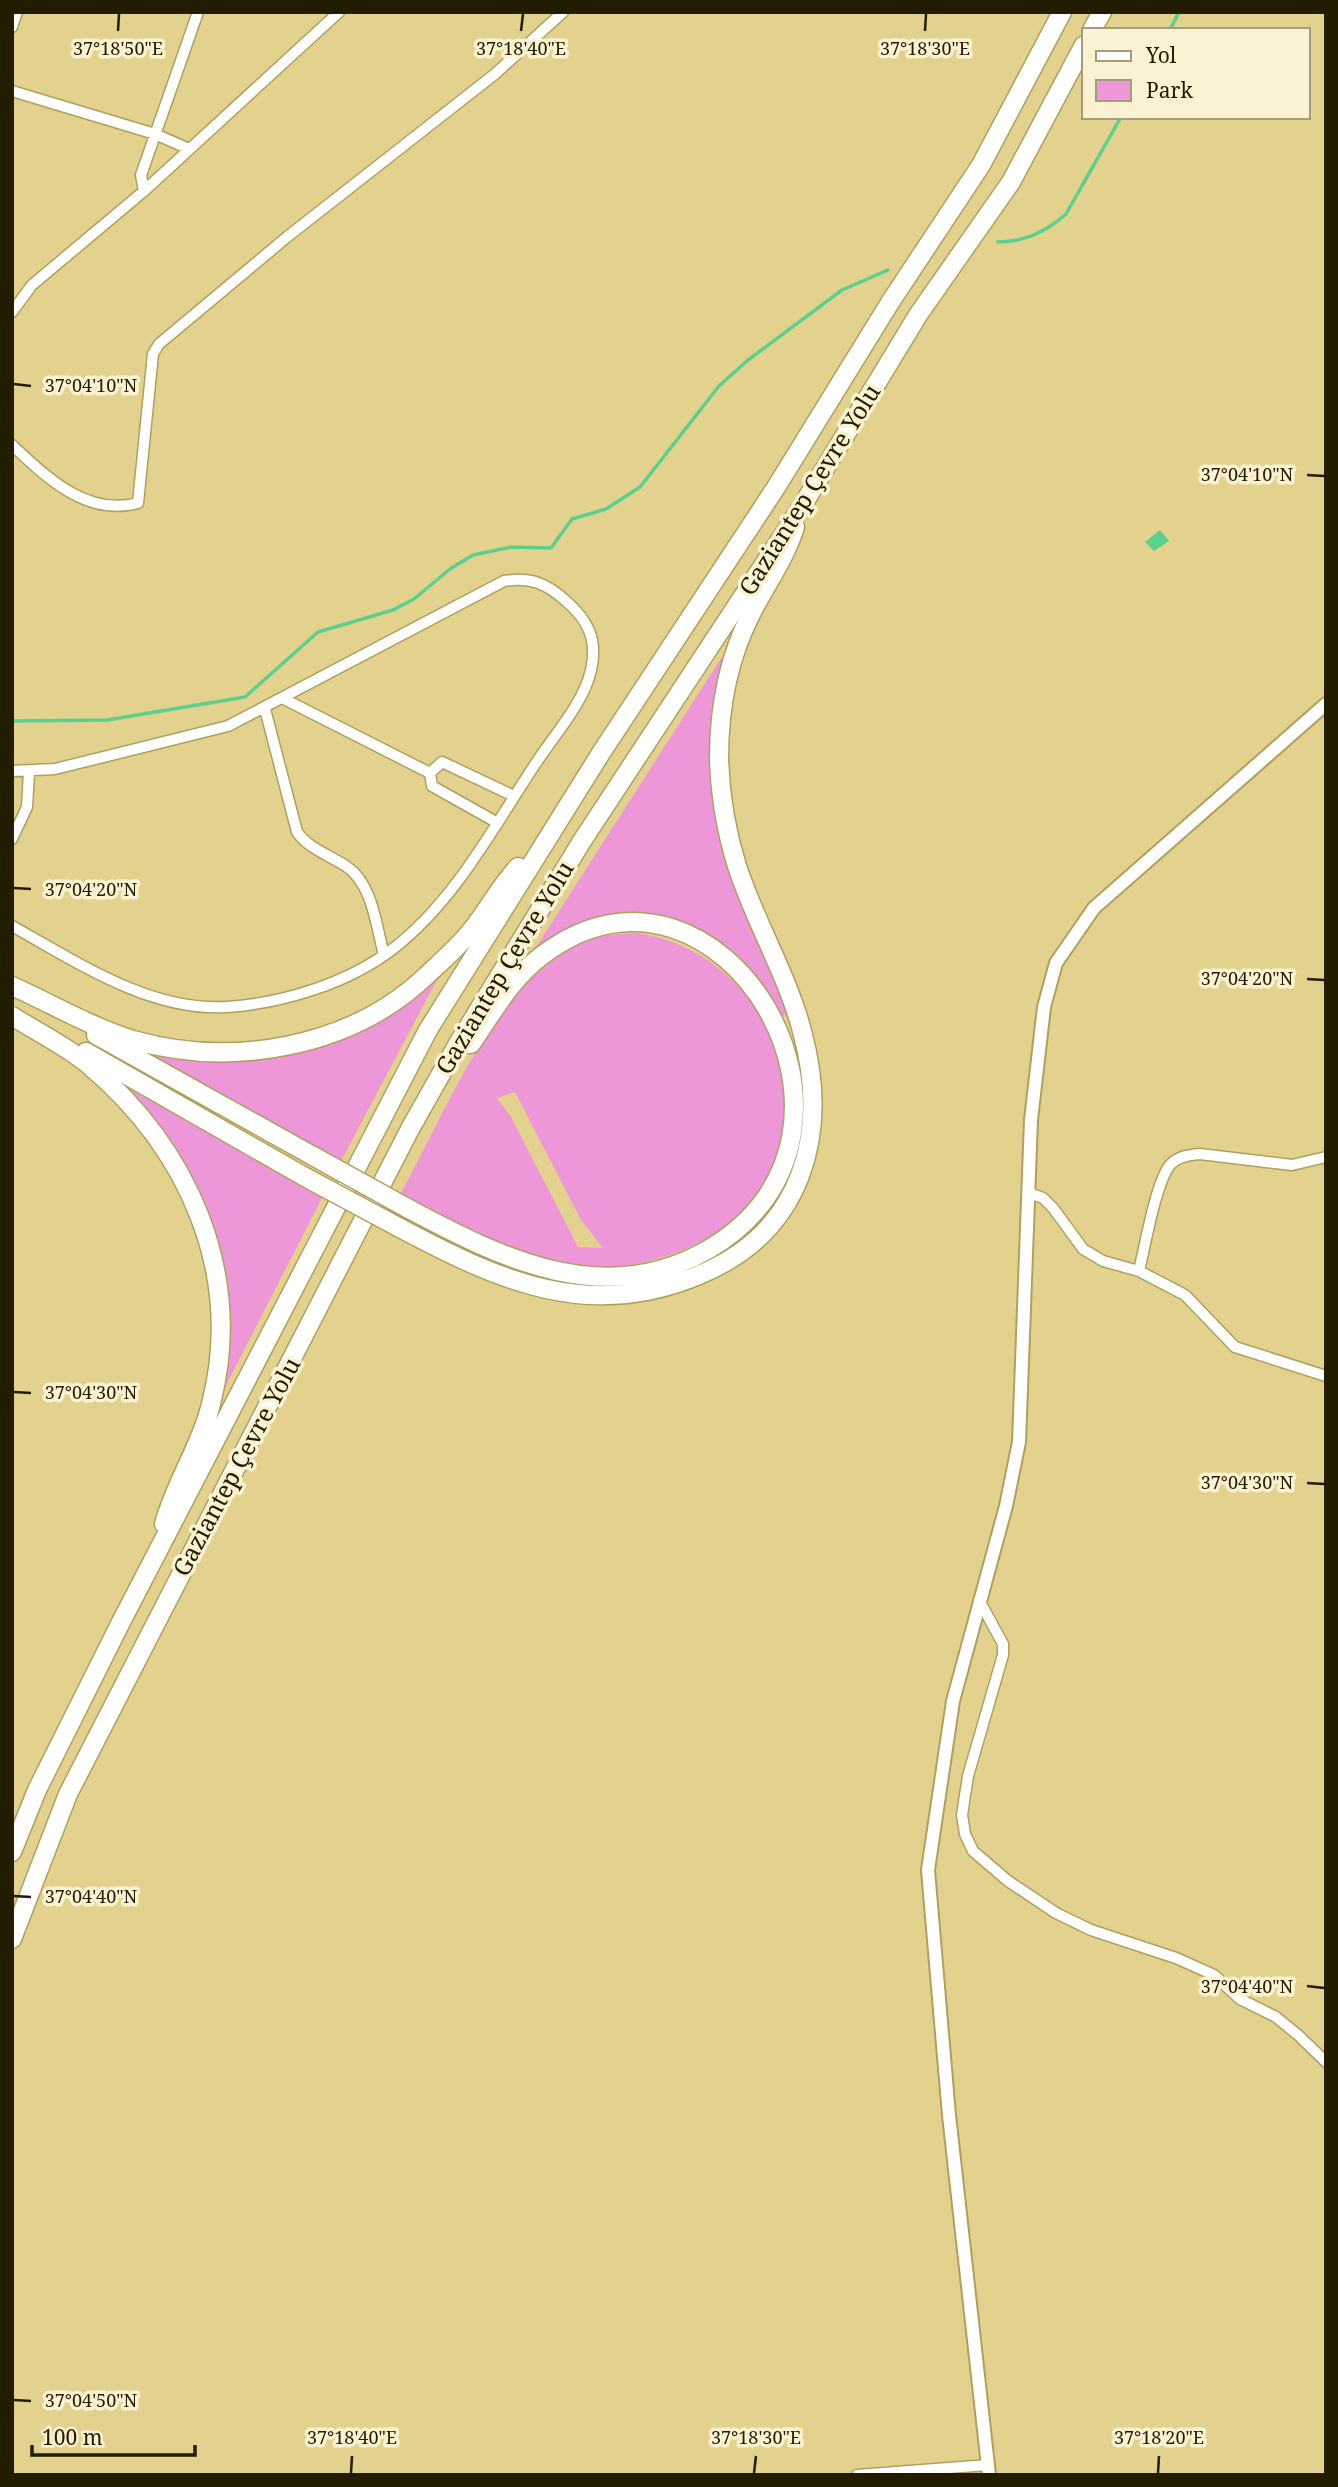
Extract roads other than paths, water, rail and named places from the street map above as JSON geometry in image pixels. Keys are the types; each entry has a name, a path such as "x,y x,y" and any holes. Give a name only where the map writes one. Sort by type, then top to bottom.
{"highway":[{"name":"Gaziantep Çevre Yolu","path":"12,1852 37,1790 428,1030 551,831 775,489 891,301 981,165 1062,12"},
{"path":"1093,28 1102,12"},
{"name":"Gaziantep Çevre Yolu","path":"12,1939 68,1794 410,1129 459,1042 582,841 801,508 918,315 1012,182 1082,49"},
{"path":"12,1014 305,1177 400,1228 507,1280 563,1294 622,1295 685,1281 713,1269 758,1238 788,1202 799,1182 810,1144 814,1112 811,1068 793,1002 737,866 722,797 719,739 724,692 740,638 767,583 788,552 801,508"},
{"path":"12,987 102,1029 164,1047 239,1052 290,1046 337,1031 371,1014 424,978 470,933 513,873 551,831"},
{"path":"12,987 409,1209 499,1255 533,1267 576,1275 619,1276 670,1266 697,1256 741,1227 769,1195 780,1175 790,1137 792,1076 781,1035 769,1010 735,968 694,937 650,924 622,923 594,927 570,937 523,971 410,1129"},
{"path":"12,1014 86,1062 127,1099 167,1150 186,1181 212,1250 219,1284 222,1332 216,1379 200,1440 171,1500 155,1559"}],"street":[{"path":"12,27 17,12"},
{"path":"144,191 140,179 198,12"},
{"path":"321,12 336,15"},
{"path":"12,445 52,483 81,499 110,505 138,503 153,354 159,345 287,237 495,74 563,12"},
{"path":"12,312 32,285 144,191 336,15"},
{"path":"12,91 155,134 189,149"},
{"path":"12,771 55,769 228,726 284,699 504,580 538,580 582,615 592,632 594,650 586,687 451,889 421,925 384,954 331,983 270,1001 225,1007 187,1004 104,978 12,926"},
{"path":"284,699 430,772"},
{"path":"857,2475 989,2470 949,2115 928,1870 953,1701 1006,1506 1019,1443 1036,1059 1056,963 1094,908 1326,704"},
{"path":"265,709 294,826 307,844 357,876 368,894 384,954"},
{"path":"430,772 442,762 514,796"},
{"path":"12,839 27,807 29,772"},
{"path":"430,772 432,786 496,822"},
{"path":"1139,1270 1163,1177 1172,1163 1187,1155 1200,1154 1292,1165 1326,1157"},
{"path":"1029,1193 1043,1198 1053,1208 1083,1249 1103,1261 1139,1270 1185,1295 1235,1347 1326,1376"},
{"path":"979,1600 1003,1644 1003,1656 968,1776 962,1815 965,1834 973,1850 1008,1881 1056,1913 1091,1930 1177,1958 1214,1975 1240,1998 1291,2029 1326,2062"}],"waterway":[{"path":"1171,28 1179,12"},
{"path":"998,242 1035,234 1066,214 1120,119"},
{"path":"12,721 107,720 245,697 318,632 393,610 414,599 450,569 473,555 511,547 551,548 572,519 606,509 640,487 719,386 748,360 842,290 888,270"}]}
